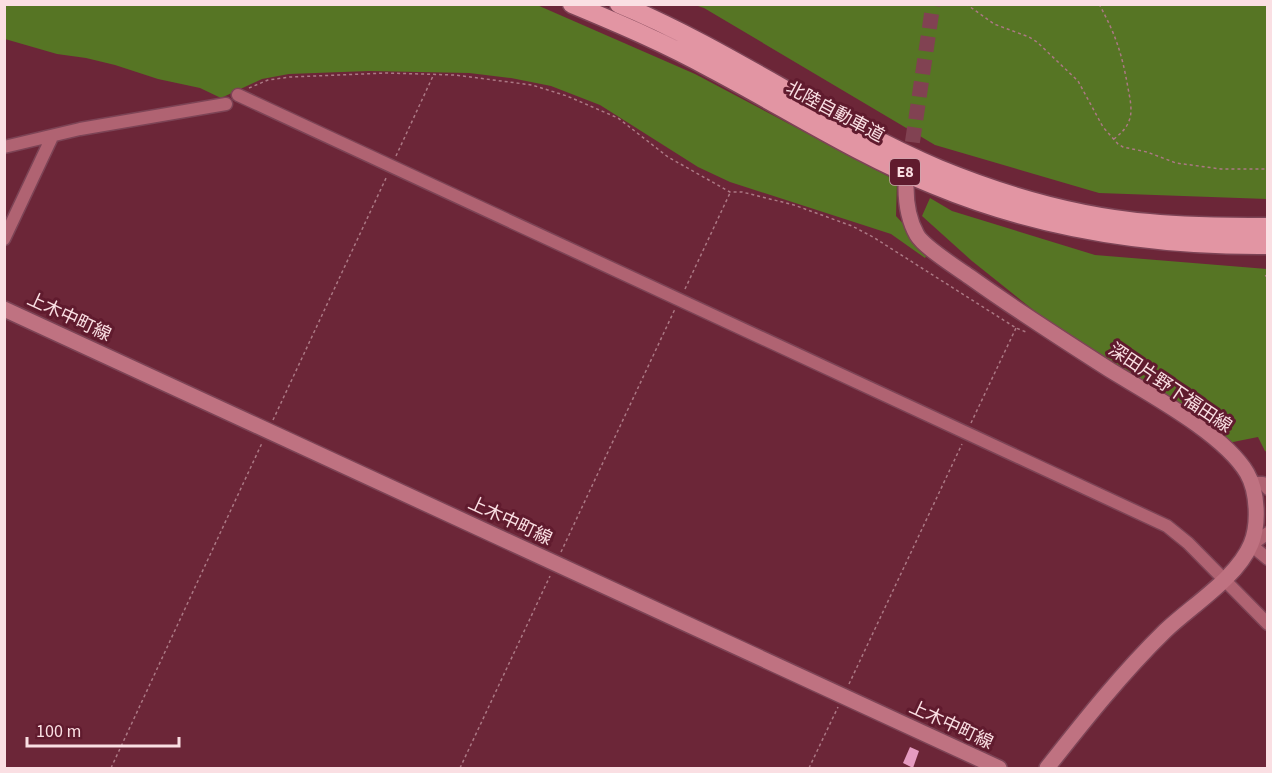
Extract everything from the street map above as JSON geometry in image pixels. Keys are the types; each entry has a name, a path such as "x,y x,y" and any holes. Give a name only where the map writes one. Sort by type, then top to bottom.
{"highway":[{"name":"北陸自動車道","path":"572,4 673,48 880,160 933,185 988,206 1042,221 1146,240 1198,244 1268,245"},
{"name":"北陸自動車道","path":"619,4 694,40 891,146 939,169 991,188 1093,215 1148,223 1268,227"}],"main road":[{"name":"深田片野下福田線","path":"906,187 910,220 918,237 951,264 1022,314 1184,416 1232,454 1248,474 1251,483 1256,525 1251,544 1238,565 1167,629 1133,664 1047,768"},
{"name":"上木中町線","path":"4,309 999,768"}],"street":[{"path":"238,95 1167,526 1188,543 1268,624"},
{"path":"4,147 80,129 226,104"},
{"path":"4,239 52,137"},
{"path":"1251,483 1263,483 1268,489"},
{"path":"1268,533 1251,544 1268,559"}],"path":[{"path":"966,4 994,24 1029,37 1061,64 1083,88 1097,118 1111,136 1124,147 1147,152 1176,163 1221,169 1268,169"},
{"path":"1099,4 1123,57 1131,104 1126,129 1114,139"},
{"path":"238,95 268,80 290,77 386,74 455,75 532,86 567,96 618,118 669,157 730,192 742,192 794,205 852,226 909,258 1016,328 1025,331"},
{"path":"460,768 730,192"},
{"path":"809,768 1016,328"}],"green space":[{"path":"4,5 537,5 695,74 897,181 896,216 929,252 925,258 891,234 730,182 698,167 600,105 551,86 469,73 369,71 289,74 262,79 221,98 200,88 158,79 86,58 57,54 5,39"},
{"path":"695,5 1267,5 1267,199 1099,193 935,145 704,8"},
{"path":"930,198 952,211 1095,255 1267,269 1267,452 1258,437 1228,443 1042,317 972,261 922,216"}],"building":[{"path":"910,747 919,751 913,768 903,763"}],"tunnel":[{"path":"909,165 933,4"}]}
